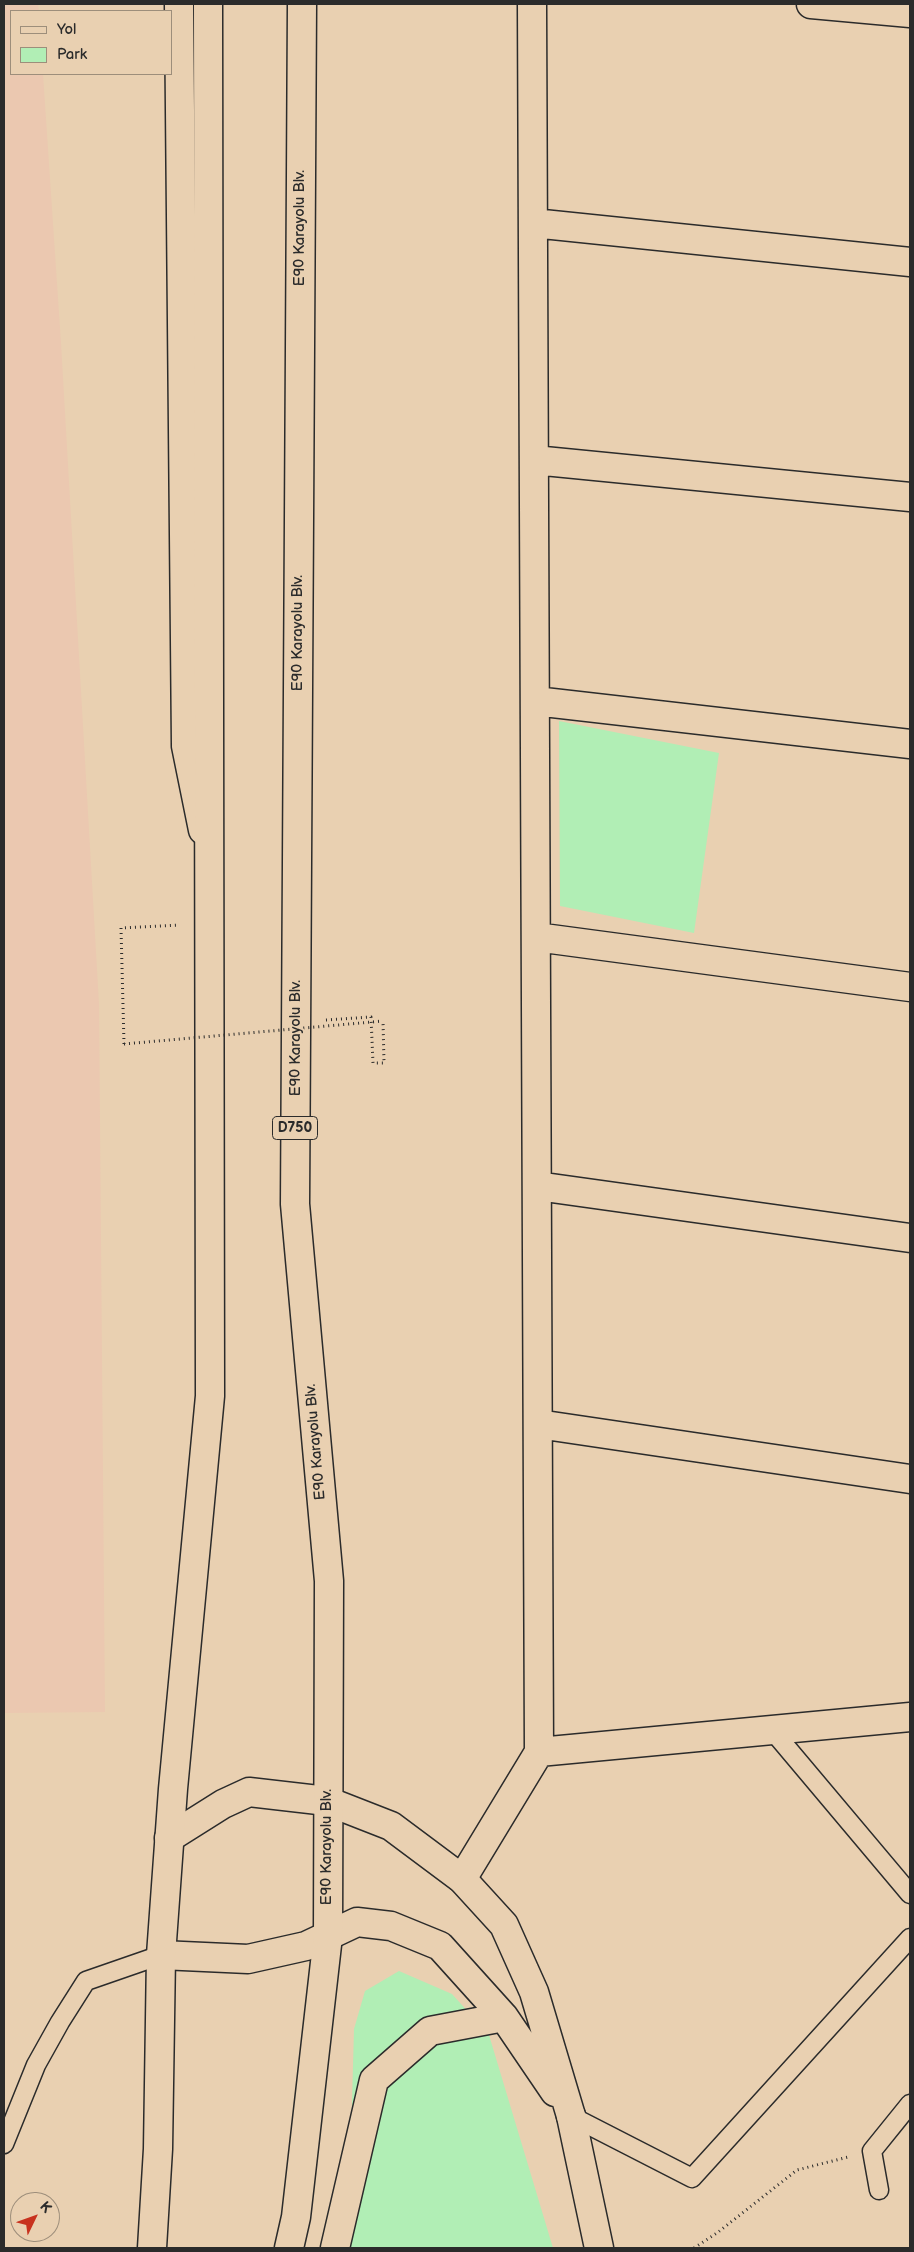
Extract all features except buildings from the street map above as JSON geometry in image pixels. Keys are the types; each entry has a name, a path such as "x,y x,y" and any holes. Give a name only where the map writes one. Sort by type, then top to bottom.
{"main road":[{"path":"179,4 186,746 210,862"},
{"path":"152,2248 158,2149 161,1955 210,1396 208,4"},
{"name":"E90 Karayolu Blv.","path":"289,2248 296,2217 328,1936 329,1581 295,1204 302,4"},
{"path":"462,1879 539,1752 532,4"},
{"path":"811,4 910,13"},
{"path":"533,223 910,262"},
{"path":"534,460 910,497"},
{"path":"535,701 910,744"},
{"path":"536,936 910,987"},
{"path":"537,1186 910,1238"},
{"path":"538,1424 910,1479"},
{"path":"539,1752 910,1717"},
{"path":"170,1838 223,1804 249,1792 327,1801 391,1826 462,1879 504,1925 534,1992 572,2116 599,2248"},
{"path":"161,1955 248,1960 306,1946 357,1922 391,1926 440,1946 504,2016 572,2116"},
{"path":"335,2248 374,2080 430,2031 504,2016"}],"lane":[{"path":"772,1730 910,1894"},
{"path":"572,2116 692,2178 910,1938"},
{"path":"4,2144 36,2065 86,1981 161,1955"},
{"path":"879,2190 872,2151 910,2104"}],"path":[{"path":"210,923 121,928 124,1044 383,1021 384,1063 373,1063 371,1017 296,1023"},
{"path":"694,2248 717,2233 797,2170 872,2151"}],"shaded area":[{"path":"4,4 38,4 39,10 10,10 10,75 43,75 61,343 99,1004 105,1712 4,1713"}],"green space":[{"path":"559,721 719,753 694,933 560,906"},
{"path":"399,1971 452,1994 489,2035 553,2248 348,2248 354,2029 365,1991"}]}
